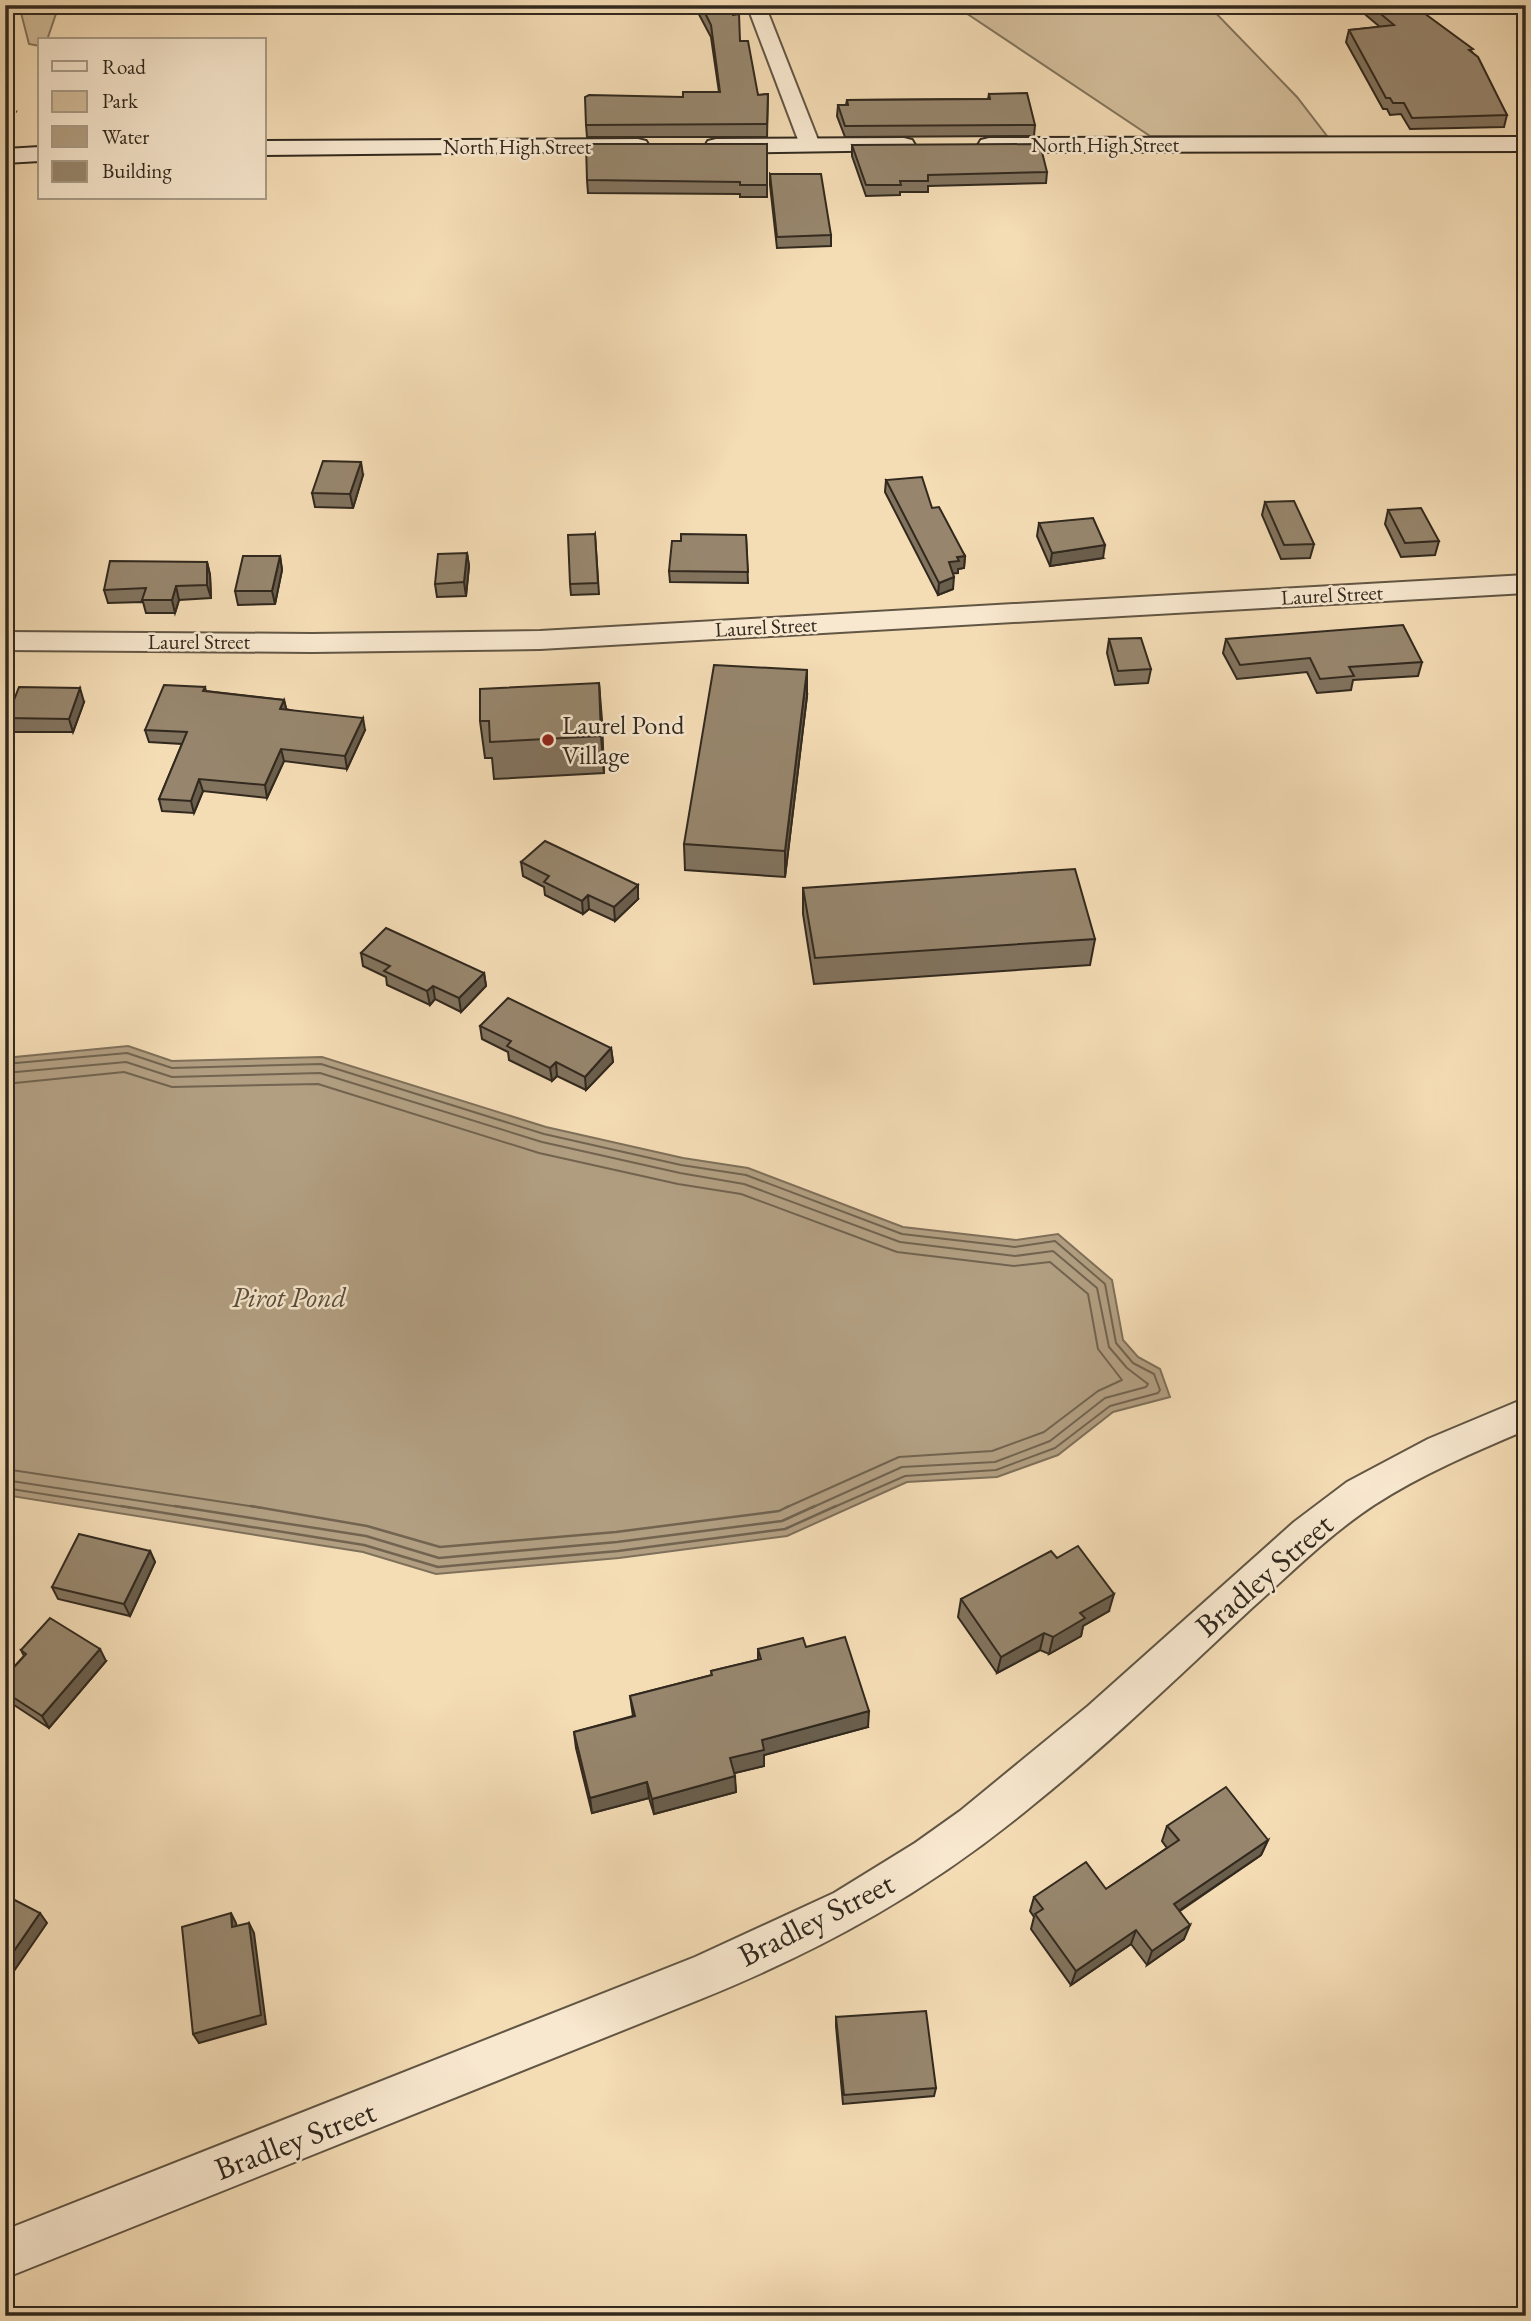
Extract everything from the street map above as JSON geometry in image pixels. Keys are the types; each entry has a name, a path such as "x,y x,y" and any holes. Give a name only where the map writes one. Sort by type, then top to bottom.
{"main road":[{"name":"North High Street","path":"961,145 1526,144"},
{"path":"697,146 920,145"},
{"name":"North High Street","path":"266,148 656,146"},
{"path":"5,156 38,154"},
{"name":"Laurel Street","path":"5,641 326,643 541,640 1526,584"}],"street":[{"path":"756,5 810,145"},
{"name":"Bradley Street","path":"5,2254 484,2066 756,1953 885,1888 950,1844 1014,1793 1277,1562 1357,1496 1409,1464 1526,1413"}],"path":[{"path":"5,80 5,86"},
{"path":"5,107 18,112"}],"green space":[{"path":"19,5 59,5 48,38 38,38 38,46 29,44"},
{"path":"954,5 1208,5 1297,97 1327,136 1150,136"}],"water":[{"name":"Pirot Pond","path":"128,1046 172,1061 322,1057 546,1127 683,1158 748,1168 903,1227 1016,1240 1058,1234 1112,1280 1123,1340 1138,1357 1160,1369 1170,1397 1113,1412 1058,1455 997,1477 907,1482 787,1536 619,1558 436,1574 363,1552 5,1495 5,1058"}],"building":[{"path":"701,5 732,5 733,15 739,14 740,41 748,41 758,95 768,94 767,124 586,125 585,97 589,95 683,97 683,92 720,92 711,25"},
{"path":"1370,5 1413,5 1473,49 1469,50 1478,57 1507,115 1412,118 1404,103 1393,103 1390,98 1386,98 1349,30 1394,25"},
{"path":"1027,93 1035,125 845,126 838,105 848,105 847,100 990,99 989,94"},
{"path":"586,144 767,144 767,185 740,185 740,182 587,180"},
{"path":"1040,144 1047,172 928,175 928,181 900,181 901,185 866,185 852,145"},
{"path":"770,174 821,174 831,235 777,237"},
{"path":"323,461 361,462 350,494 312,493"},
{"path":"922,477 932,508 939,507 965,556 957,557 959,561 949,562 954,577 939,583 886,480"},
{"path":"1294,501 1314,544 1284,545 1265,502"},
{"path":"1421,508 1439,541 1405,543 1388,510"},
{"path":"1093,518 1105,545 1052,553 1039,523"},
{"path":"595,534 598,583 570,584 568,535"},
{"path":"681,534 746,535 748,572 669,571 672,541 681,541"},
{"path":"467,553 464,582 435,584 438,554"},
{"path":"243,556 280,556 272,591 235,591"},
{"path":"110,561 207,562 207,585 176,586 172,600 142,600 146,588 104,590"},
{"path":"1403,625 1422,662 1349,667 1354,676 1320,679 1310,658 1240,665 1226,639"},
{"path":"1141,638 1151,669 1118,671 1109,639"},
{"path":"714,665 807,670 785,851 684,844"},
{"path":"599,683 601,736 490,742 489,721 480,721 480,689"},
{"path":"164,685 205,687 203,691 284,700 280,709 363,718 345,756 281,749 265,785 199,779 191,801 159,799 187,732 145,730"},
{"path":"19,687 80,688 69,719 7,718"},
{"path":"545,841 638,885 614,907 588,895 582,901 544,882 549,876 521,862"},
{"path":"1075,869 1095,939 815,958 803,888"},
{"path":"386,928 484,973 459,998 433,986 427,991 384,971 390,966 361,953"},
{"path":"508,998 611,1048 585,1077 556,1062 550,1068 507,1046 511,1041 480,1026"},
{"path":"79,1534 150,1551 124,1604 52,1587"},
{"path":"1078,1546 1114,1594 1080,1613 1085,1618 1053,1637 1044,1633 1001,1657 961,1599 1051,1551 1057,1558"},
{"path":"50,1618 100,1649 42,1716 5,1692 5,1677 26,1654 21,1650"},
{"path":"845,1637 869,1711 762,1740 764,1750 730,1758 735,1776 652,1799 647,1782 590,1798 574,1732 635,1716 630,1696 761,1659 758,1649 803,1638 806,1647"},
{"path":"1226,1787 1268,1840 1174,1904 1190,1925 1152,1951 1136,1930 1076,1971 1035,1914 1043,1909 1034,1897 1086,1862 1106,1889 1179,1840 1167,1826"},
{"path":"5,1895 40,1913 5,1964"},
{"path":"231,1913 232,1927 249,1923 261,2015 193,2034 182,1927"},
{"path":"926,2011 936,2088 844,2095 836,2017"}],"place":[{"name":"Laurel Pond Village","path":"548,740"}]}
